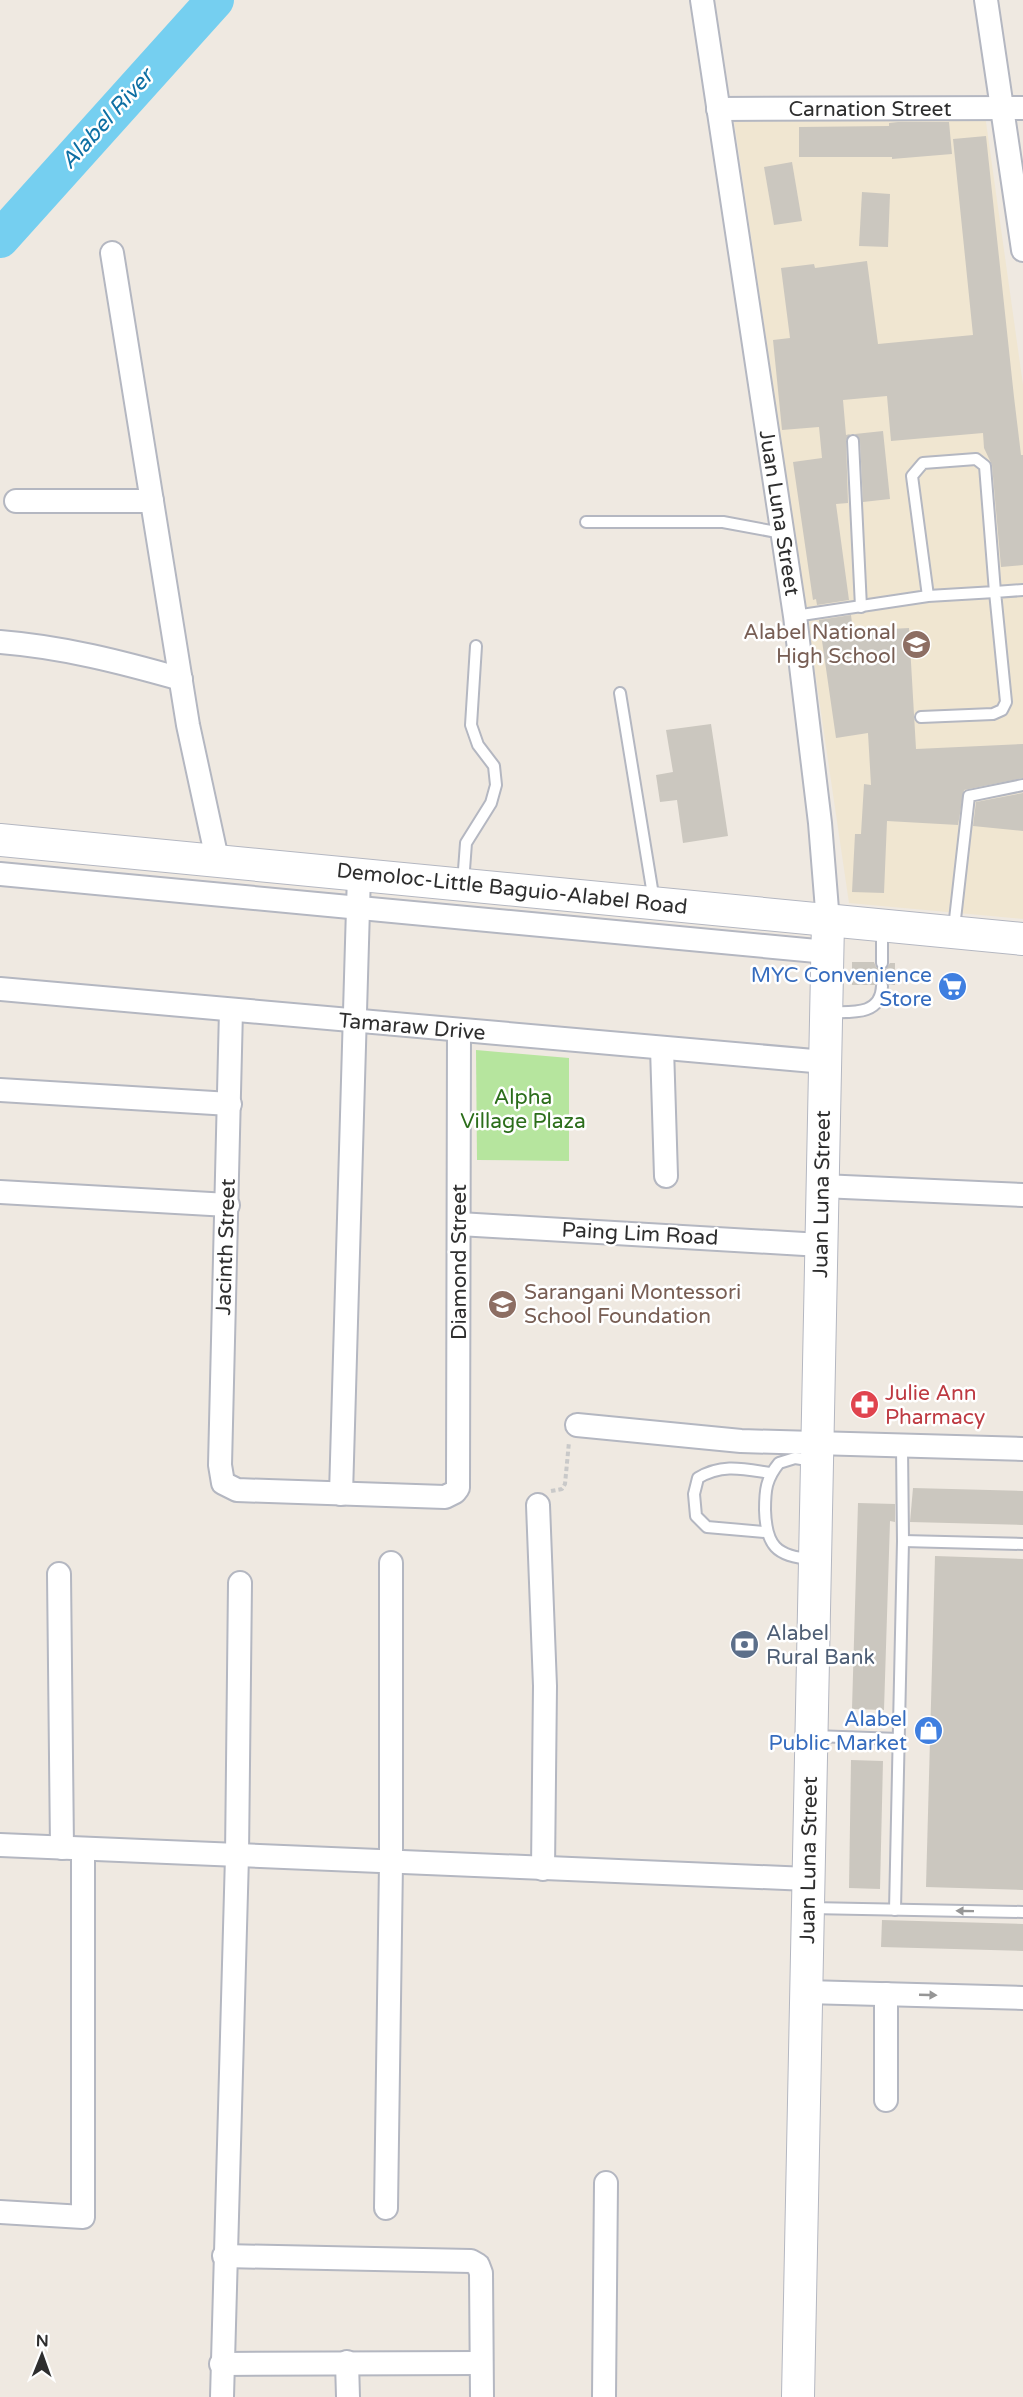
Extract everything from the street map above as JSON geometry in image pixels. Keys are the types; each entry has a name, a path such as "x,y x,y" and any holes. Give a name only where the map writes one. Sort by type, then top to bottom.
{"street":[{"name":"Juan Luna Street","path":"702,0 795,616 820,823 827,937 821,1245 806,1452 814,1559 798,2397"},
{"path":"986,0 1013,108 1023,250"},
{"name":"Carnation Street","path":"718,109 1013,108"},
{"path":"112,253 198,783 217,859"},
{"path":"16,501 152,501"},
{"path":"0,642 41,645 110,658 182,679"},
{"name":"Demoloc-Little Baguio-Alabel Road","path":"0,840 217,859 654,904 827,937 882,927 1023,939"},
{"path":"0,874 358,910 827,937"},
{"path":"341,1494 359,874"},
{"name":"Tamaraw Drive","path":"0,989 825,1062"},
{"name":"Jacinth Street","path":"231,1010 220,1466 223,1483 237,1490 341,1494"},
{"name":"Diamond Street","path":"341,1494 445,1497 455,1492 459,1482 459,1031"},
{"path":"662,1048 666,1176"},
{"path":"0,1090 230,1104"},
{"path":"822,1186 1023,1196"},
{"path":"0,1192 228,1205"},
{"name":"Paing Lim Road","path":"459,1224 821,1245"},
{"path":"577,1425 806,1452 902,1447 1023,1449"},
{"path":"538,1505 544,1686 543,1869"},
{"path":"386,2208 391,1863 391,1563"},
{"path":"0,2212 83,2217 73,1848 59,1574"},
{"path":"222,2397 221,2364 237,1856 240,1583"},
{"path":"0,1845 543,1869 808,1894"},
{"path":"806,1992 1023,1998"},
{"path":"886,1994 886,2100"},
{"path":"604,2397 606,2183"},
{"path":"224,2256 471,2261 478,2265 481,2273 482,2397"},
{"path":"347,2362 348,2397"},
{"path":"221,2364 481,2363"}],"lane":[{"path":"853,441 861,607"},
{"path":"921,717 993,714 1002,710 1006,702 985,466 976,459 948,459 923,463 912,476 928,596"},
{"path":"586,522 723,522 782,533"},
{"path":"795,616 928,596 1023,590"},
{"path":"462,885 466,843 491,803 496,785 494,766 478,745 471,724 476,646"},
{"path":"620,693 654,904"},
{"path":"954,932 966,804 969,796 1023,785"},
{"path":"882,927 882,963"},
{"path":"826,1012 863,1012 875,1006 882,996 882,987"},
{"path":"895,1910 903,1541 902,1447"},
{"path":"806,1452 779,1463 770,1473 765,1487 765,1532 774,1547 790,1558 814,1559"},
{"path":"765,1532 707,1527 696,1516 694,1494 698,1478 712,1470 727,1467 770,1473"},
{"path":"903,1541 1023,1544"},
{"path":"811,1736 899,1739"},
{"path":"808,1894 895,1910 1023,1912"}],"path":[{"path":"538,1505 542,1494 562,1489 565,1484 569,1444 577,1425"}],"shaded area":[{"name":"Alabel National High School","path":"985,115 1023,385 1023,919 849,903 734,121"}],"green space":[{"name":"Alpha Village Plaza","path":"476,1050 569,1058 569,1161 477,1160"}],"building":[{"path":"949,122 952,154 892,159 892,157 799,157 799,127 889,126 889,123"},
{"path":"986,136 1014,397 1021,455 1023,455 1023,565 1001,567 992,465 984,448 983,433 891,441 887,396 843,400 846,435 850,434 846,441 848,503 836,504 849,600 817,605 816,599 813,600 793,462 822,458 819,427 782,430 773,340 790,338 781,268 814,264 815,268 867,261 878,344 973,335 953,139"},
{"path":"792,162 802,221 774,225 764,167"},
{"path":"862,192 890,194 888,247 859,246"},
{"path":"883,431 890,499 863,502 860,441 855,434"},
{"path":"851,615 853,631 909,628 916,749 1023,744 1023,778 964,790 958,825 887,821 884,893 852,892 855,834 861,834 864,784 871,785 868,733 836,738 819,620"},
{"path":"711,724 728,836 683,843 677,800 660,802 656,775 673,772 666,730"},
{"path":"1023,793 1023,831 973,826 976,802"},
{"path":"852,962 874,962 881,970 886,969 890,963 895,963 895,985 889,985 883,979 875,985 852,985"},
{"path":"913,1488 1023,1491 1023,1525 910,1522"},
{"path":"858,1503 895,1504 895,1522 890,1521 884,1710 852,1709"},
{"path":"935,1556 1023,1559 1023,1890 926,1887"},
{"path":"851,1760 883,1761 880,1889 849,1888"},
{"path":"882,1920 1023,1924 1023,1951 881,1947"}],"waterway":[{"name":"Alabel River","path":"0,239 215,0"}],"place":[{"name":"Alabel National High School","path":"917,644"},
{"name":"MYC Convenience Store","path":"953,987"},
{"name":"Sarangani Montessori School Foundation","path":"503,1304"},
{"name":"Julie Ann Pharmacy","path":"864,1405"},
{"name":"Alabel Rural Bank","path":"745,1645"},
{"name":"Alabel Public Market","path":"928,1731"}]}
